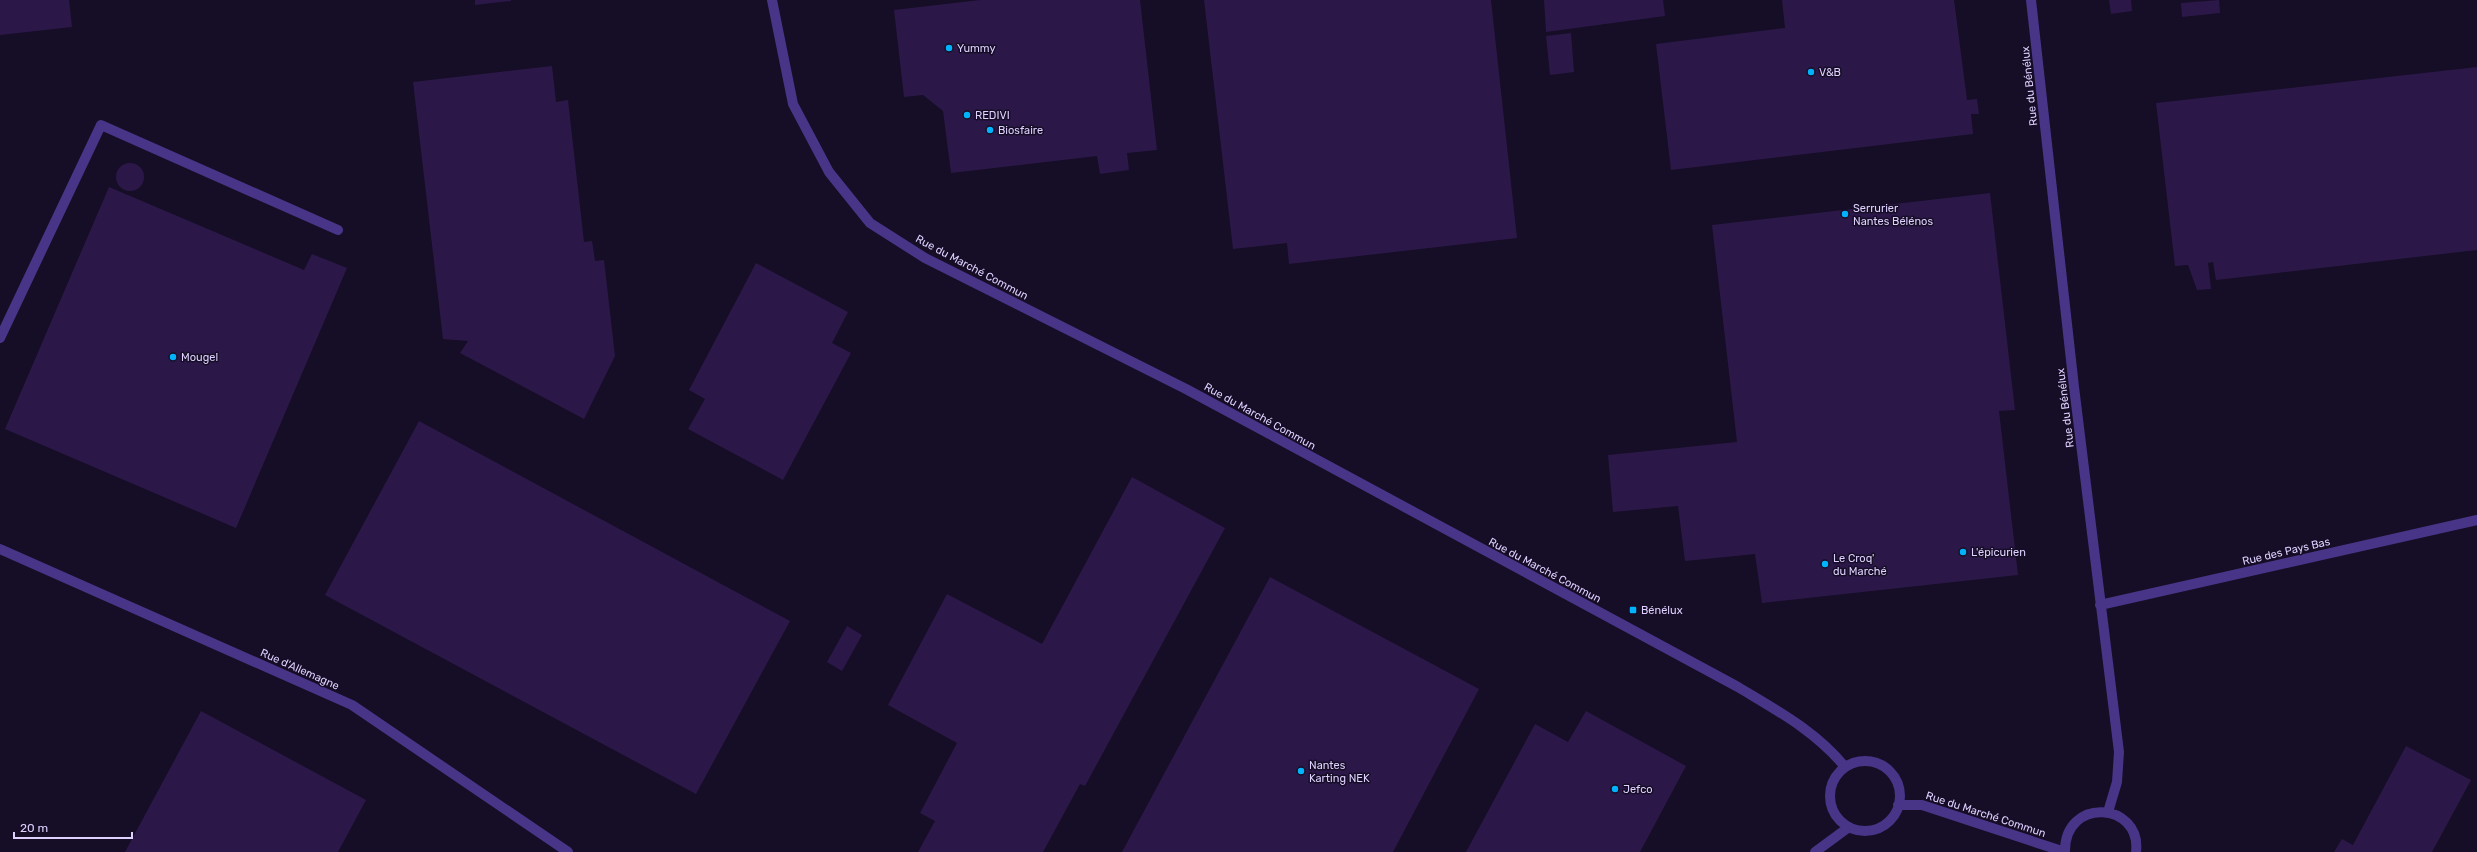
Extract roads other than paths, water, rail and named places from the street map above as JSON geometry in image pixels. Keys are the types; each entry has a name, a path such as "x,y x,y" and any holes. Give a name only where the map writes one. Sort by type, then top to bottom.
{"street":[{"name":"Rue du Marché Commun","path":"772,0 793,104 829,172 870,223 925,258 1186,389 1738,687 1812,734 1832,751 1845,768"},
{"name":"Rue du Bénélux","path":"2031,0 2100,606 2119,752 2118,782 2108,812"},
{"path":"0,338 101,125 338,230"},
{"name":"Rue des Pays Bas","path":"2100,606 2477,520"},
{"name":"Rue d'Allemagne","path":"0,549 352,705 568,852"},
{"path":"1865,761 1885,767 1898,784 1898,805 1893,816 1884,825 1872,830 1861,830 1849,827 1834,813 1831,803 1832,783 1845,768 1865,761"},
{"name":"Rue du Marché Commun","path":"1898,805 1922,805 2065,852"},
{"path":"2065,852 2067,835 2076,821 2091,813 2108,812 2119,816 2128,824 2134,834 2136,852"},
{"path":"1815,852 1849,827"}],"place":[{"name":"Yummy","path":"949,48"},
{"name":"V&B","path":"1811,72"},
{"name":"REDIVI","path":"967,115"},
{"name":"Biosfaire","path":"990,130"},
{"name":"Serrurier Nantes Bélénos","path":"1845,214"},
{"name":"Mougel","path":"173,357"},
{"name":"L'épicurien","path":"1963,552"},
{"name":"Le Croq' du Marché","path":"1825,564"},
{"name":"Bénélux","path":"1633,610"},
{"name":"Nantes Karting NEK","path":"1301,771"},
{"name":"Jefco","path":"1615,789"}]}
